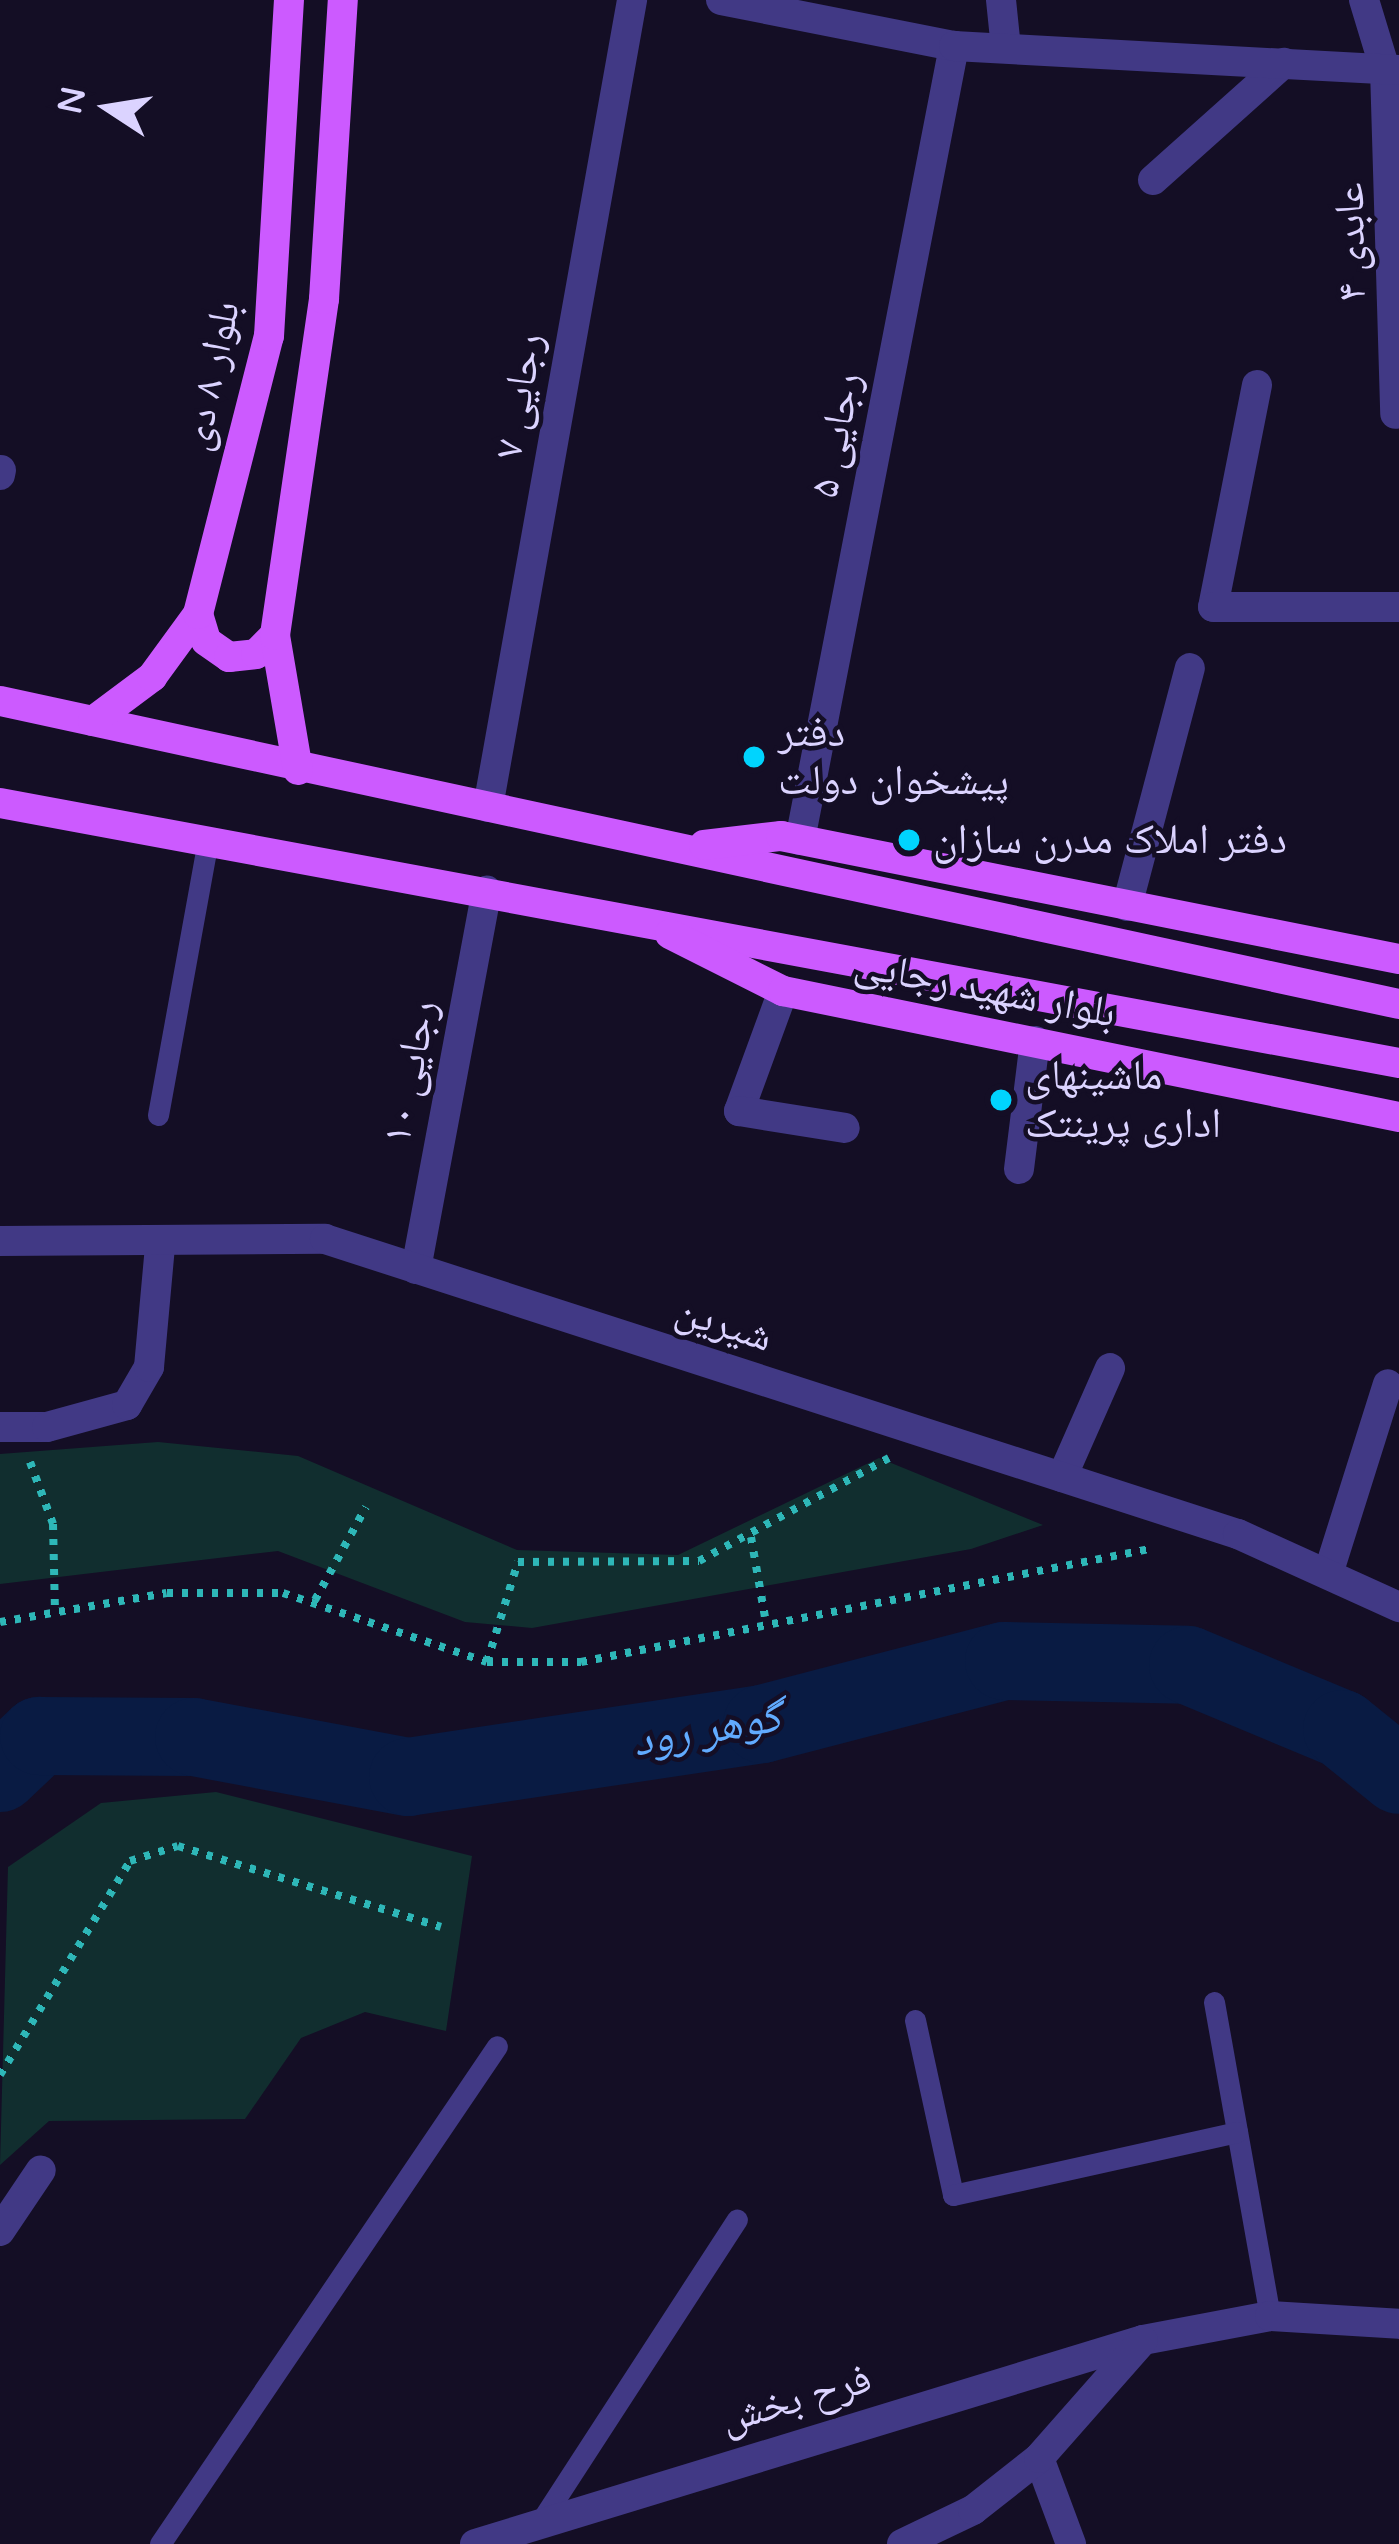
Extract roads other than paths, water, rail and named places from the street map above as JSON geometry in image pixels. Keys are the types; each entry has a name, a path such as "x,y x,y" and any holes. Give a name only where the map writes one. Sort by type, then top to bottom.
{"main road":[{"name":"بلوار ۸ دی","path":"93,721 152,676 198,614 269,336 289,0"},
{"path":"298,770 275,635 324,299 343,0"},
{"path":"198,614 206,641 229,657 256,654 275,635"},
{"name":"بلوار شهید رجایی","path":"0,700 298,770 1399,1004"},
{"name":"بلوار شهید رجایی","path":"0,803 638,918 1399,1064"},
{"name":"بلوار شهید رجایی","path":"675,848 800,840 1399,959"},
{"name":"بلوار شهید رجایی","path":"638,918 783,991 1399,1118"}],"street":[{"name":"رجایی ۷","path":"488,808 632,0"},
{"path":"721,0 954,46 1392,70"},
{"path":"1001,0 1006,48"},
{"name":"عابدی ۴","path":"1364,0 1392,70 1395,414"},
{"name":"رجایی ۵","path":"800,840 954,46"},
{"path":"1153,180 1284,63"},
{"path":"1257,385 1213,607 1399,607"},
{"path":"1126,906 1190,668"},
{"name":"رجایی ۱۰","path":"416,1269 487,891"},
{"path":"783,991 739,1111 845,1128"},
{"path":"1019,1169 1035,1041"},
{"name":"شیرین","path":"0,1241 160,1246 325,1240 1062,1477 1328,1574 1399,1607"},
{"path":"9,1427 112,1414 135,1395 149,1367 160,1246"},
{"path":"1062,1477 1110,1368"},
{"path":"1328,1574 1388,1384"},
{"path":"0,2231 41,2170"},
{"name":"فرح بخش","path":"476,2544 543,2518 1143,2340 1270,2316 1399,2324"},
{"path":"902,2544 973,2510 1039,2458 1143,2340"},
{"path":"1039,2458 1071,2544"}],"lane":[{"path":"158,1115 208,840"},
{"path":"1214,2002 1270,2316"},
{"path":"915,2020 953,2195 1237,2132"},
{"path":"160,2544 496,2047"},
{"path":"543,2518 736,2219"}],"waterway":[{"name":"گوهر رود","path":"0,1773 39,1736 194,1737 408,1777 762,1724 1004,1661 1188,1665 1342,1729 1399,1775"}],"place":[{"name":"دفتر پیشخوان دولت","path":"754,757"},
{"name":"دفتر املاک مدرن سازان","path":"909,840"},
{"name":"ماشینهای اداری پرینتک","path":"1001,1100"}]}
